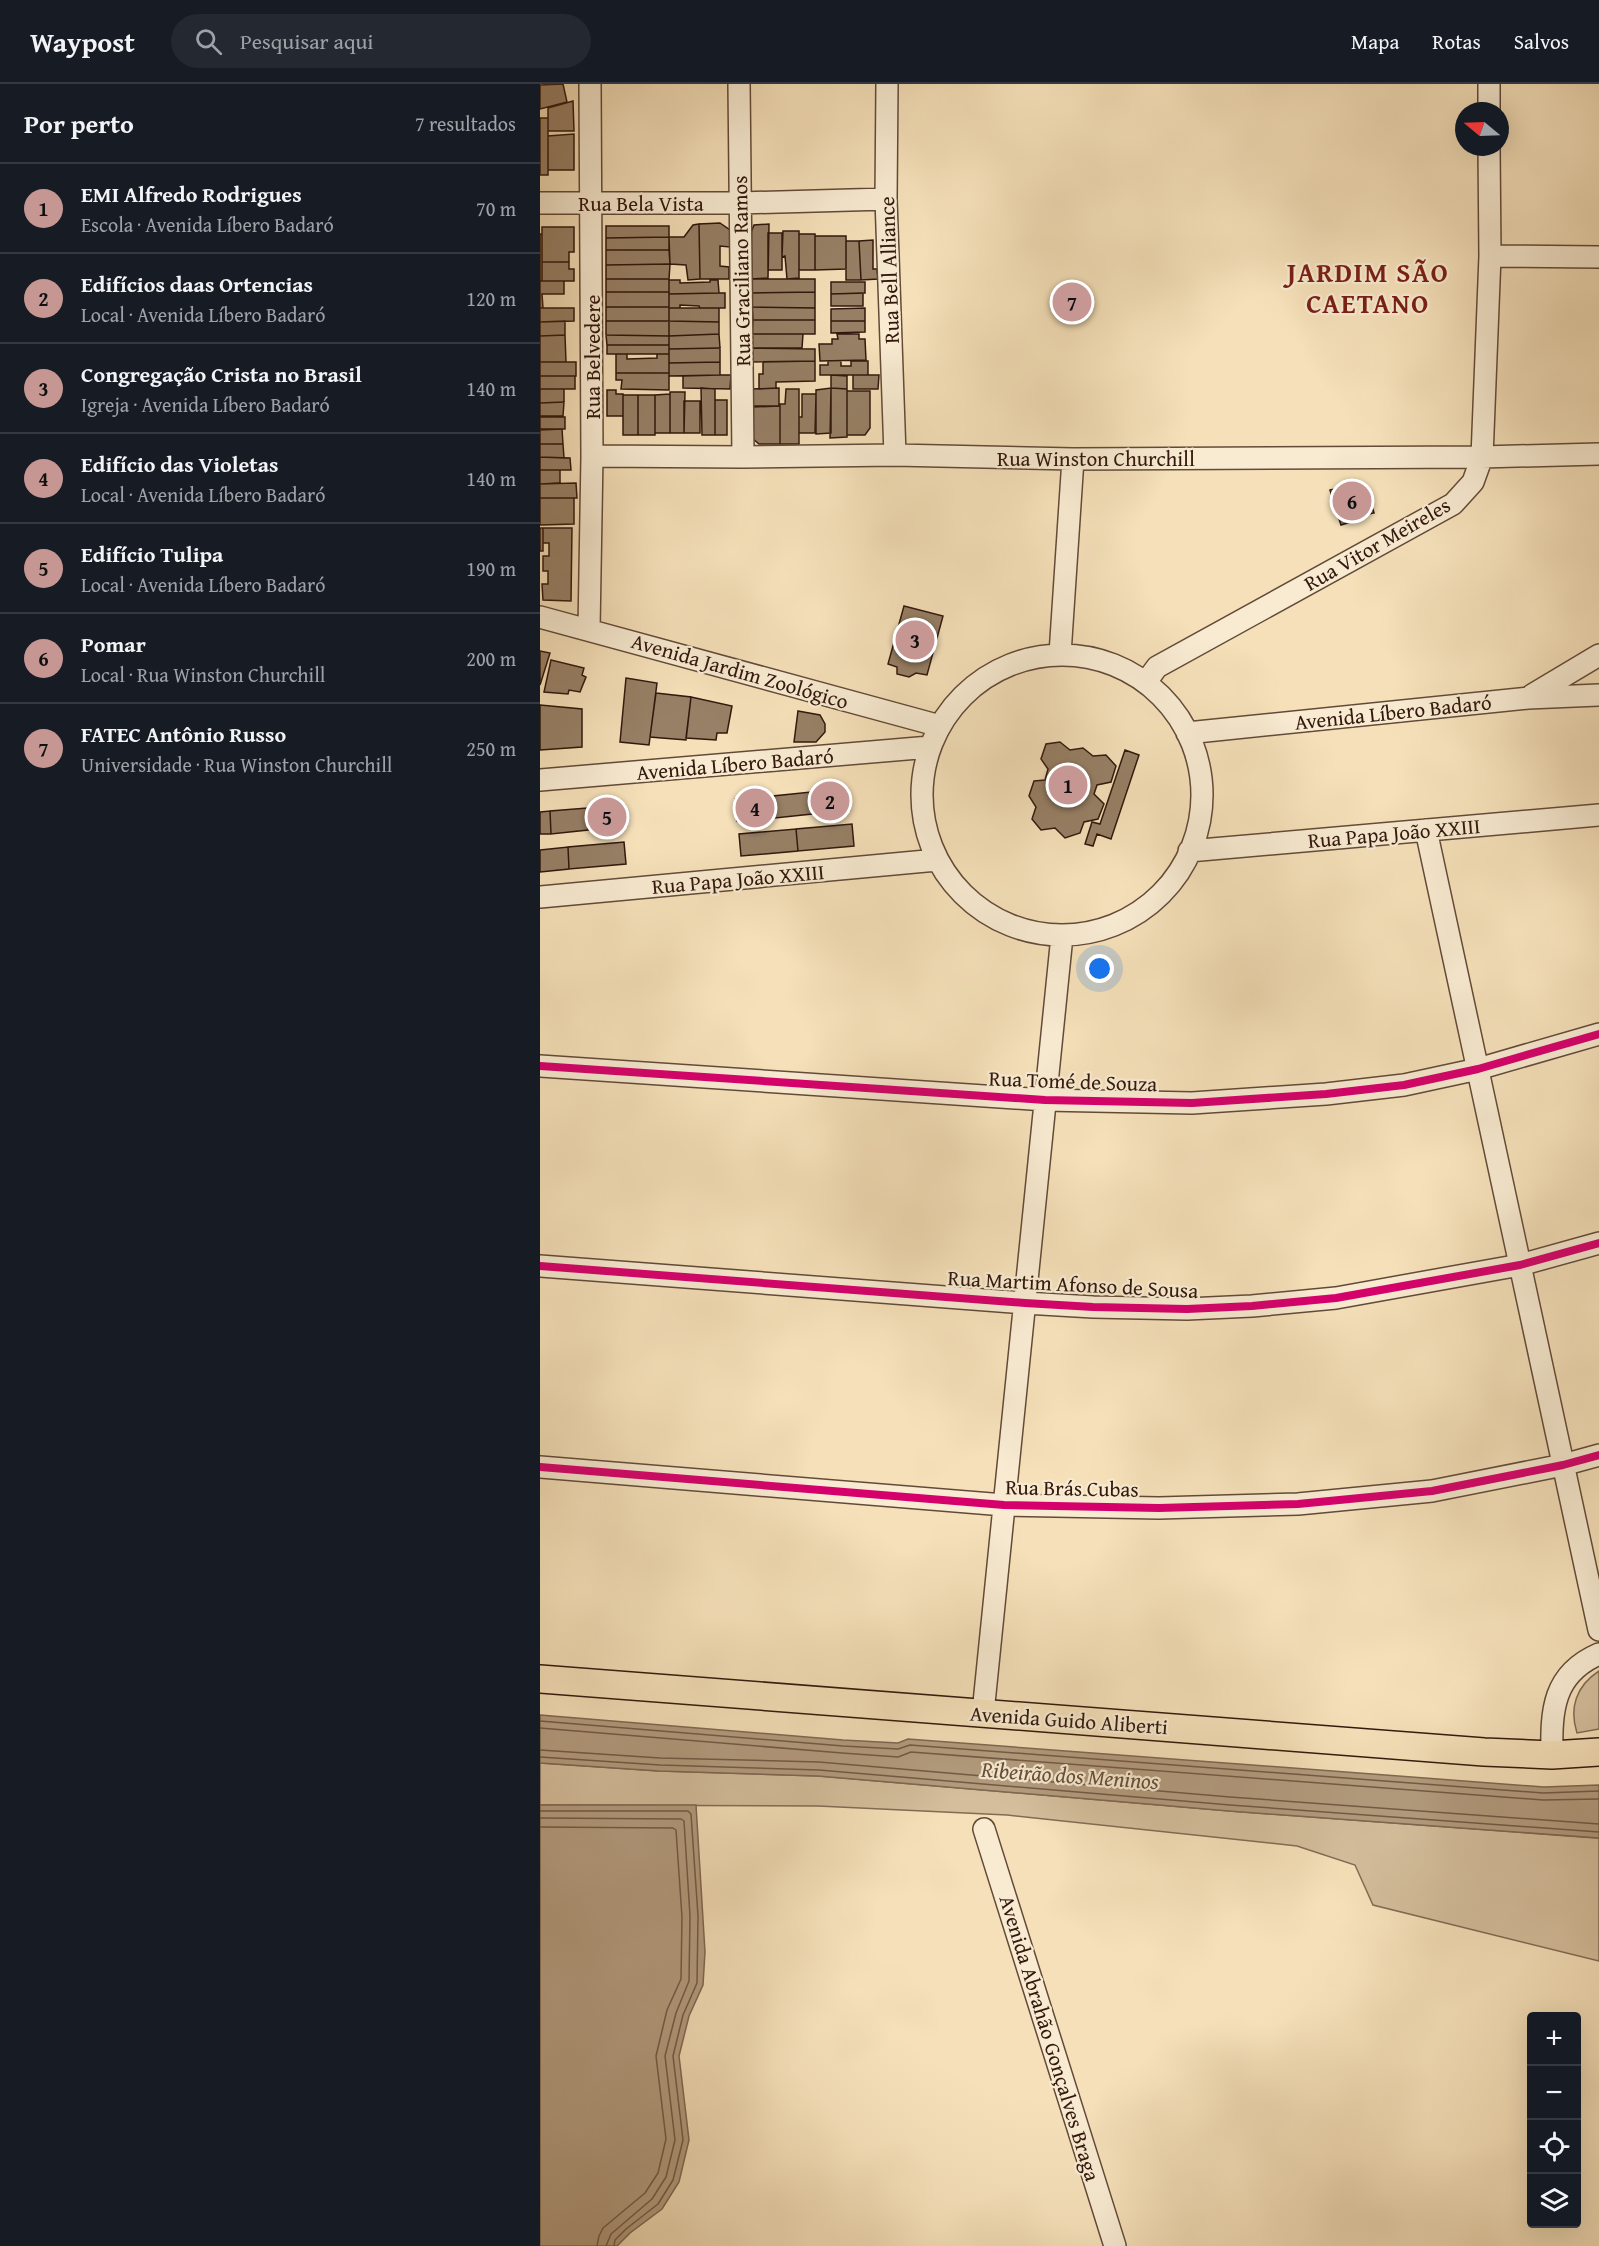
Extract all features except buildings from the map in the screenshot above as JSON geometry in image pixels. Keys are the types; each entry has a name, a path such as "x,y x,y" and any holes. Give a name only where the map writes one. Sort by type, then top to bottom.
{"main road":[{"name":"Avenida Guido Aliberti","path":"540,1679 1484,1752 1552,1755 1599,1752"}],"street":[{"name":"Rua Belvedere","path":"589,629 592,456 590,84"},
{"name":"Rua Graciliano Ramos","path":"739,84 743,457"},
{"name":"Rua Bell Alliance","path":"887,84 886,199 895,455"},
{"path":"1489,84 1489,102"},
{"name":"Rua Vitor Meireles","path":"1146,682 1157,667 1453,504 1473,482 1482,457 1490,256 1489,156"},
{"name":"Rua Bela Vista","path":"540,203 740,203 886,199"},
{"path":"1490,256 1599,257"},
{"name":"Rua Winston Churchill","path":"592,456 895,455 1073,459 1482,457 1599,454"},
{"path":"1060,654 1073,459"},
{"name":"Avenida Jardim Zoológico","path":"540,617 940,726"},
{"path":"1060,654 1106,661 1146,682 1168,702 1184,724 1198,759 1202,798 1196,835 1180,871 1155,900 1123,922 1086,934 1062,936 1014,928 982,912 957,889 937,860 924,823 922,785 930,747 940,726 956,703 978,682 994,672 1030,658 1060,654"},
{"path":"1528,698 1599,655"},
{"name":"Avenida Líbero Badaró","path":"1187,733 1528,698 1599,695"},
{"name":"Avenida Líbero Badaró","path":"540,780 930,747"},
{"name":"Rua Papa João XXIII","path":"1190,851 1599,815"},
{"path":"1426,830 1599,1630"},
{"name":"Rua Papa João XXIII","path":"540,897 937,860"},
{"path":"983,1713 1062,936"},
{"name":"Rua Tomé de Souza","path":"540,1066 1045,1100 1192,1103 1256,1100 1404,1084 1478,1069 1599,1034"},
{"name":"Rua Martim Afonso de Sousa","path":"540,1266 1025,1303 1187,1309 1336,1298 1520,1265 1599,1243"},
{"name":"Rua Brás Cubas","path":"540,1467 1004,1505 1159,1509 1298,1504 1432,1491 1563,1466 1599,1455"},
{"path":"1552,1755 1551,1726 1555,1701 1564,1680 1584,1660 1599,1654"},
{"name":"Avenida Abrahão Gonçalves Braga","path":"984,1829 1115,2246"}],"shaded area":[{"path":"1599,1671 1599,1729 1577,1733 1574,1715 1576,1698 1585,1684"},
{"path":"540,1763 659,1771 818,1776 1229,1811 1599,1838 1599,1961 1373,1905 1355,1865 1297,1846 1007,1815 818,1806 540,1805"}],"water":[{"name":"Ribeirão dos Meninos","path":"540,1715 843,1740 898,1743 908,1739 1544,1787 1599,1785 1599,1838 1229,1811 818,1776 659,1771 540,1763"},
{"path":"540,1805 696,1805 705,1952 703,1985 689,2016 679,2056 689,2140 679,2182 662,2209 617,2246 540,2246"}],"cycle path":[{"path":"540,1066 1045,1100 1192,1103 1326,1094 1404,1085 1478,1069 1599,1034"},
{"path":"540,1266 1025,1303 1187,1309 1336,1298 1520,1265 1599,1243"},
{"path":"540,1467 1004,1505 1159,1508 1298,1504 1432,1491 1563,1465 1599,1455"}],"place":[{"name":"FATEC Antônio Russo","path":"1072,302"},
{"name":"Pomar","path":"1352,501"},
{"name":"Congregação Crista no Brasil","path":"915,640"},
{"name":"EMI Alfredo Rodrigues","path":"1068,785"},
{"name":"Edifícios daas Ortencias","path":"830,801"},
{"name":"Edifício das Violetas","path":"755,808"},
{"name":"Edifício Tulipa","path":"607,817"}],"district":[{"name":"JARDIM SÃO CAETANO","path":"1368,288"}]}
